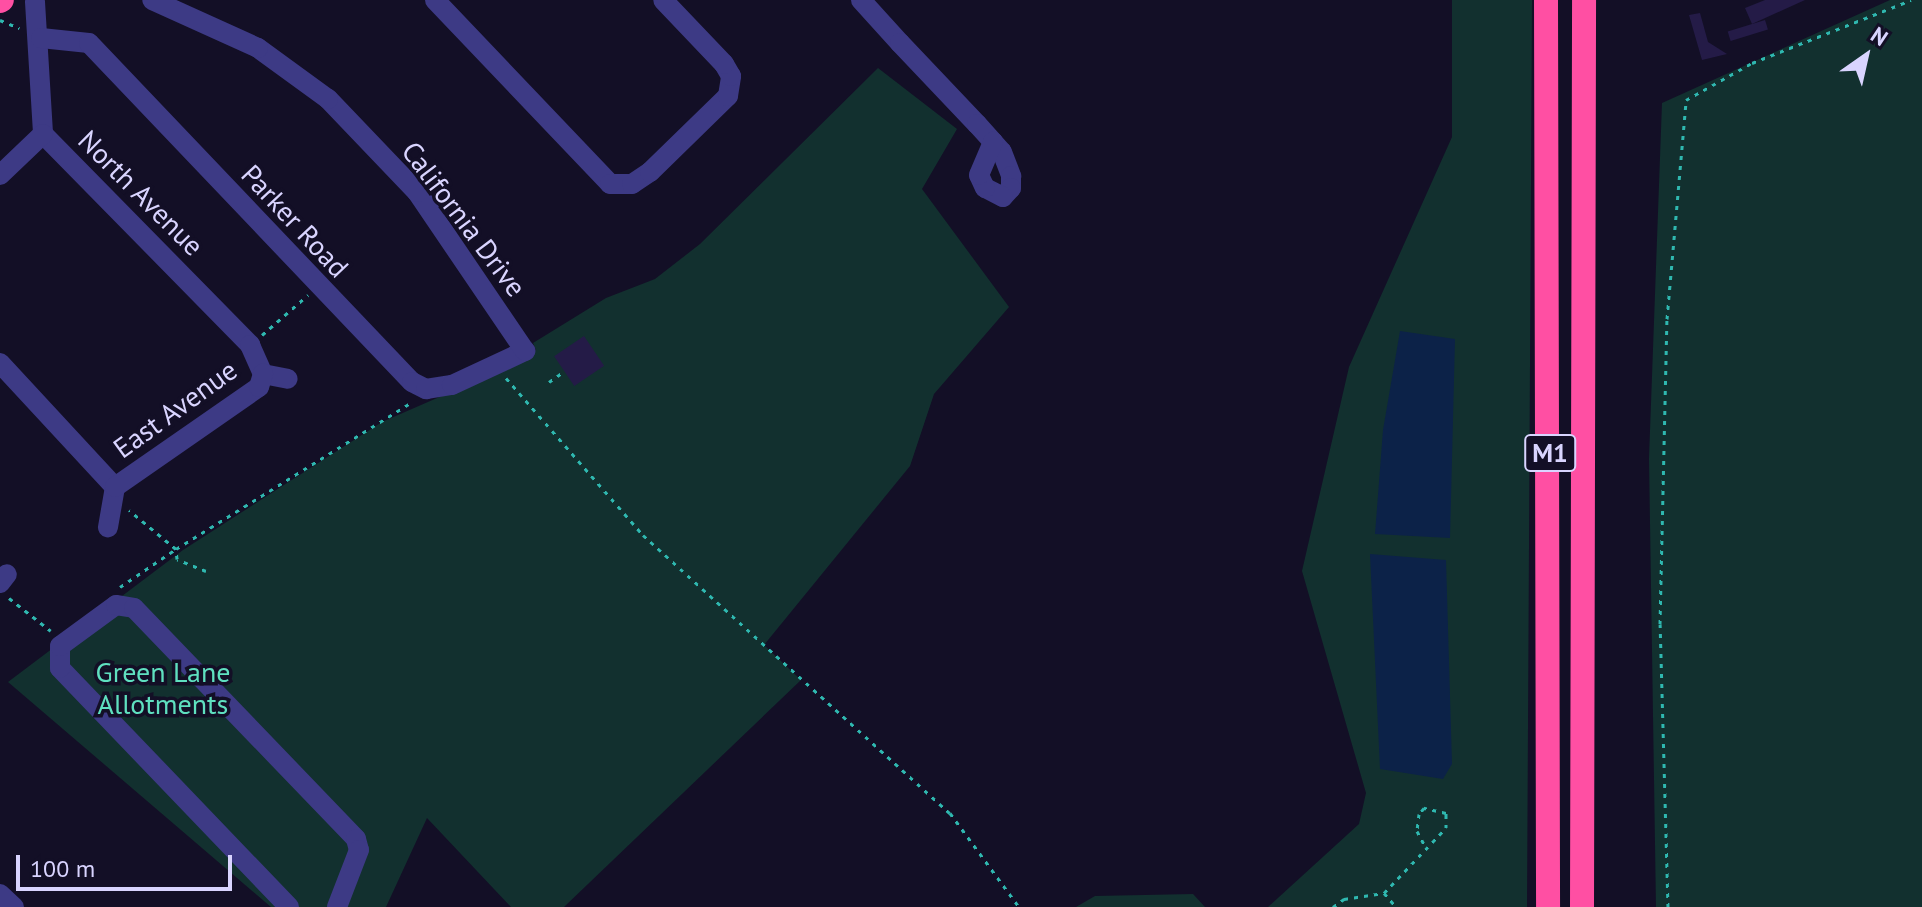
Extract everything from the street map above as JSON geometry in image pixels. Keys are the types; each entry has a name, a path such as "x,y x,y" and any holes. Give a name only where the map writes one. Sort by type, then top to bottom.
{"highway":[{"name":"M1","path":"1546,0 1548,907"},
{"name":"M1","path":"1582,907 1584,0"}],"street":[{"name":"California Drive","path":"152,0 258,48 328,99 417,192 525,351 496,366"},
{"path":"435,0 610,184 632,184 728,96 731,76 724,64 670,7"},
{"path":"861,0 993,142"},
{"name":"North Avenue","path":"36,1 41,38 43,134 250,345 263,374"},
{"name":"Parker Road","path":"41,38 89,43 317,287 412,382 426,389"},
{"path":"0,175 43,134"},
{"path":"0,363 115,492 108,527"},
{"path":"426,389 452,385 496,366"},
{"path":"263,374 288,379"},
{"name":"East Avenue","path":"115,492 259,387 263,374"},
{"path":"289,907 60,668 57,640 116,605 134,608 356,839 359,850 337,907"},
{"path":"0,894 14,907"}],"path":[{"path":"1668,907 1660,624 1666,349 1686,100 1752,63 1911,0"},
{"path":"250,345 317,287"},
{"path":"496,366 643,535 950,813 1019,907"},
{"path":"549,382 565,371"},
{"path":"114,591 416,400 426,389"},
{"path":"115,492 176,549 177,559 206,571"},
{"path":"2,583 57,640"},
{"path":"1333,907 1344,899 1384,893 1425,846 1446,828 1446,813 1424,808 1419,814 1417,831 1425,846"},
{"path":"1384,893 1396,907"}],"green space":[{"path":"1452,0 1532,0 1527,907 1268,907 1359,824 1366,793 1302,571 1349,367 1452,137"},
{"path":"1890,0 1922,0 1922,907 1656,907 1649,458 1662,103"},
{"name":"Green Lane Allotments","path":"878,68 957,129 922,189 1009,307 934,394 910,466 764,645 801,680 564,907 511,907 427,818 386,907 271,907 8,682 183,550 382,422 483,378 536,350 533,343 606,298 655,279 700,244"},
{"path":"1193,894 1205,907 1076,907 1095,896"}],"water":[{"path":"1400,331 1455,339 1450,538 1375,534 1383,430"},
{"path":"1370,554 1446,560 1452,764 1443,779 1380,769"}],"building":[{"path":"1765,0 1805,0 1752,24 1745,8"},
{"path":"1700,13 1708,42 1727,54 1702,60 1689,15"},
{"path":"1765,20 1768,30 1731,41 1728,31"},
{"path":"584,336 604,366 574,386 554,356"}]}
